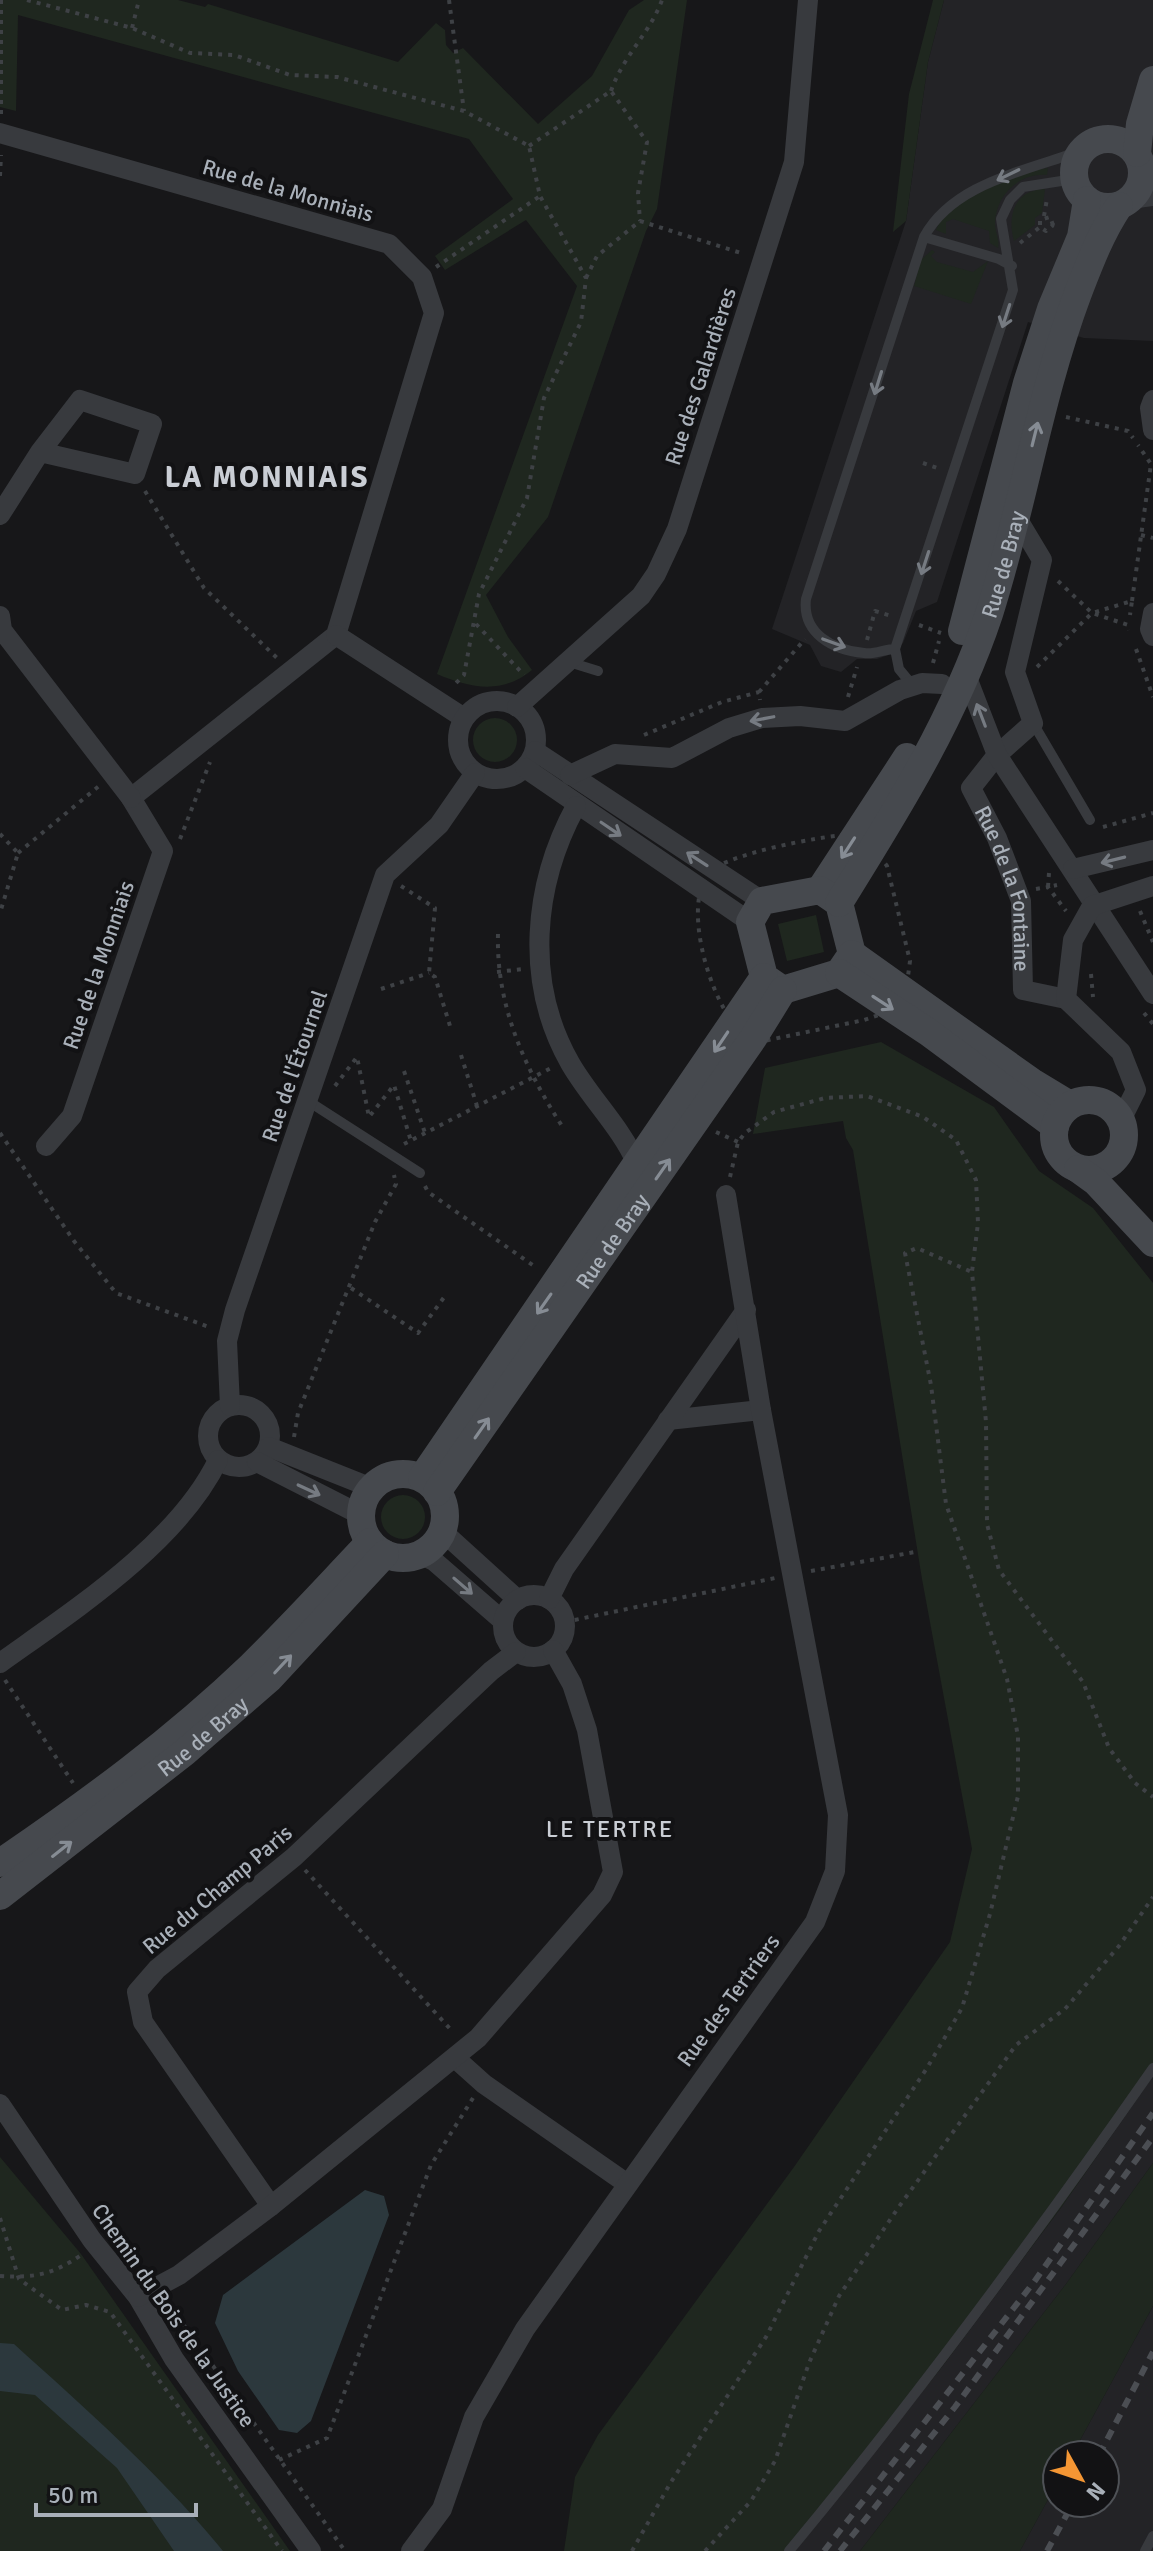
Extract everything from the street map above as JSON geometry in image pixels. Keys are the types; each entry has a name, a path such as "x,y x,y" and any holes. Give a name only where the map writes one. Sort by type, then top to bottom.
{"street":[{"name":"Rue des Galardières","path":"517,707 641,596 656,574 677,529 794,162 808,0"},
{"path":"1109,138 1128,118 1153,80 1140,124 1144,165 1134,200 1106,207 1081,190 1074,167 1082,150 1097,140 1109,138 1128,144 1144,165"},
{"name":"Rue de la Monniais","path":"1,133 389,244 422,277 434,313 336,635"},
{"name":"Rue de Bray","path":"954,679 1027,383 1051,309 1081,237 1081,190"},
{"name":"Rue de Bray","path":"830,897 871,849 912,748 954,679 988,614 1041,412 1080,288 1097,244 1134,200"},
{"path":"0,515 40,452 80,400 152,424 135,474 40,452"},
{"path":"1153,400 1150,408 1153,430"},
{"path":"997,755 1033,723 1015,672 1042,571 1036,546 1015,515"},
{"path":"1153,613 1150,629 1153,636"},
{"path":"0,616 2,630 131,798 163,851"},
{"path":"131,798 336,635 464,718"},
{"path":"570,775 615,754 672,758 729,728 762,718 800,716 840,722 913,686 954,679 997,755 1073,869 1092,906 1153,994"},
{"path":"503,701 517,707 534,725 530,759 501,780 475,773 464,762 458,748 458,732 464,718 489,702 503,701"},
{"name":"Rue de la Fontaine","path":"997,755 971,788 997,838 1021,901 1023,990 1066,999"},
{"path":"530,759 570,775 712,869 756,912 774,983 845,963"},
{"path":"530,759 576,806 699,888 756,912 830,897 845,963 1032,1082 1062,1116"},
{"name":"Rue de l'Étournel","path":"230,1406 227,1341 314,1104 385,875 439,825 475,773"},
{"path":"576,806 556,845 541,897 538,940 547,1005 568,1060 637,1164"},
{"path":"1073,869 1153,850"},
{"name":"Rue de la Monniais","path":"46,1146 72,1116 163,851"},
{"path":"1078,1169 1101,1168 1119,1152 1123,1142 1121,1120 1136,1090 1121,1052 1066,999 1073,940 1092,906 1153,886"},
{"name":"Rue de Bray","path":"430,1485 774,983"},
{"name":"Rue de Bray","path":"430,1485 637,1164 744,1030"},
{"path":"1121,1120 1114,1111 1093,1100 1062,1116 1055,1147 1060,1156 1078,1169 1148,1238"},
{"path":"1119,1152 1131,1201 1148,1238"},
{"name":"Rue des Tertriers","path":"411,2551 442,2509 474,2417 525,2329 626,2183 815,1922 835,1871 838,1815 761,1410 726,1195"},
{"path":"549,1599 564,1569 746,1310"},
{"path":"263,1455 269,1425 263,1416 248,1406 230,1406 213,1419 208,1443 218,1460 238,1468 263,1455 372,1488"},
{"path":"668,1420 761,1410"},
{"path":"263,1455 361,1515 378,1548 397,1558 420,1554 437,1541 442,1531 443,1504 430,1485 395,1475 372,1488 361,1515"},
{"path":"0,1663 95,1595 159,1536 201,1491 218,1460"},
{"path":"442,1531 518,1600"},
{"name":"Rue de Bray","path":"0,1863 81,1808 171,1738 378,1548"},
{"name":"Rue de Bray","path":"0,1896 185,1752 269,1679 378,1548"},
{"path":"420,1554 434,1561 503,1621"},
{"path":"539,1595 549,1599 557,1605 565,1622 564,1633 553,1650 535,1657 516,1652 505,1638 503,1621 506,1613 518,1600 539,1595"},
{"path":"138,2297 179,2275 271,2206 455,2058 478,2038 602,1895 613,1872 587,1730 572,1684 553,1650"},
{"name":"Rue du Champ Paris","path":"271,2206 143,2022 137,1992 157,1969 294,1857 491,1671 516,1652"},
{"path":"455,2058 484,2084 626,2183"},
{"name":"Chemin du Bois de la Justice","path":"0,2104 92,2240 138,2297 174,2359 311,2551"}],"lane":[{"path":"895,649 863,653 822,640 806,623 806,599 924,237 937,215 976,191 1030,165 1082,150"},
{"path":"913,686 899,669 895,649 1010,305 1012,266 1001,219 1010,200 1023,187 1081,190"},
{"path":"924,237 999,259 1012,266"},
{"path":"567,661 598,671"},
{"path":"1033,723 1090,820"},
{"path":"314,1104 420,1173"},
{"path":"789,2551 860,2465 1004,2276 1153,2068"},
{"path":"1145,2551 1153,2536"}],"path":[{"path":"1,0 1,133"},
{"path":"27,0 132,28 190,53 234,55 290,75 337,77 464,111 529,146 540,196 586,278"},
{"path":"132,28 139,0"},
{"path":"449,0 464,111"},
{"path":"529,146 611,91 618,70 656,15 662,0"},
{"path":"611,91 647,142 638,193 640,221"},
{"path":"422,277 540,196"},
{"path":"640,221 763,260"},
{"path":"439,701 464,675 476,624 479,594 527,498 544,398 581,322 586,278 597,256 640,221"},
{"path":"1041,412 1128,431 1151,464 1128,625"},
{"path":"135,474 204,588 290,671"},
{"path":"1141,535 1153,538"},
{"path":"1042,571 1092,613 1132,601"},
{"path":"476,624 536,687"},
{"path":"639,737 722,702 759,692 813,632"},
{"path":"840,722 863,653"},
{"path":"759,692 762,718"},
{"path":"163,851 177,847 225,723"},
{"path":"0,913 18,853 113,775"},
{"path":"0,834 18,853"},
{"path":"744,1030 714,991 698,920 699,888 712,869 820,836 871,849"},
{"path":"385,875 435,908 429,973"},
{"path":"1138,904 1153,942"},
{"path":"498,934 497,972 531,1078 562,1126"},
{"path":"497,972 519,970"},
{"path":"381,989 429,973"},
{"path":"429,973 435,977 450,1026"},
{"path":"461,1055 477,1106"},
{"path":"314,1104 357,1057 369,1117 394,1085 411,1141"},
{"path":"298,1413 351,1288 375,1222 396,1184 388,1153 547,1070"},
{"path":"404,1071 425,1133"},
{"path":"726,1195 738,1142 774,1112 825,1098 867,1096 923,1117 956,1140 976,1180 978,1223 972,1272 986,1422 987,1524 999,1570 1083,1682 1109,1748 1135,1783 1153,1797"},
{"path":"0,1133 74,1241 116,1293 207,1325 227,1341"},
{"path":"724,1137 738,1142"},
{"path":"420,1173 428,1192 535,1267"},
{"path":"632,2551 671,2482 766,2337 819,2231 927,2068 962,2008 990,1914 1018,1796 1018,1736 1007,1679 946,1504 931,1385 905,1253 917,1248 972,1272"},
{"path":"351,1288 418,1333 445,1296"},
{"path":"565,1622 915,1552"},
{"path":"0,1673 70,1774 81,1808"},
{"path":"294,1857 449,2031 478,2038"},
{"path":"705,2551 751,2501 775,2461 809,2363 839,2296 898,2208 1016,2045 1065,2009 1119,1946 1153,1897"},
{"path":"279,2460 327,2438 431,2165 484,2084"},
{"path":"0,2218 19,2279 62,2310 86,2305 110,2312 282,2551"},
{"path":"0,2276 19,2279 58,2271 81,2254 92,2240"},
{"path":"138,2297 176,2314 345,2551"}],"shaded area":[{"path":"0,0 178,0 205,7 208,4 398,62 436,23 445,30 446,45 453,53 463,48 538,124 592,76 629,10 644,0 687,0 657,209 646,231 548,517 486,595 508,637 532,670 509,683 486,687 437,674 577,286 526,220 445,270 435,256 513,199 469,139 18,15 16,111 0,107"},
{"path":"933,0 944,0 928,62 906,221 893,232 909,94"},
{"path":"944,0 1153,0 1153,341 1084,338 1028,322 937,602 916,611 903,643 894,653 877,659 857,659 841,672 821,666 810,645 772,629 906,221 928,62"},
{"path":"1048,168 1047,175 1037,175 1019,182 1000,203 995,223 998,248 990,243 989,231 953,219 946,222 946,234 936,230 953,209 968,199 1020,175"},
{"path":"1045,189 1042,213 1035,218 1035,225 1014,241 1012,222 1015,206 1026,194"},
{"path":"932,250 935,252 931,256 937,262 973,272 988,261 971,304 914,286 921,260"},
{"path":"495,718 511,724 517,740 511,756 495,762 479,756 473,740 479,724"},
{"path":"816,915 824,952 787,961 778,924"},
{"path":"881,1042 994,1107 1039,1171 1093,1208 1153,1283 1153,2076 1060,2209 941,2368 795,2551 564,2551 575,2477 598,2435 794,2167 950,1942 972,1849 922,1579 853,1150 846,1138 843,1121 753,1134 765,1068"},
{"path":"403,1495 418,1502 425,1517 418,1532 403,1539 388,1532 381,1517 388,1502"},
{"path":"1153,2076 1153,2163 1066,2284 860,2551 795,2551 941,2368 1060,2209"},
{"path":"0,2157 81,2254 290,2551 0,2551"},
{"path":"1153,2163 1153,2306 1081,2439 1041,2439 1041,2512 1020,2551 860,2551 1066,2284"},
{"path":"365,2190 384,2196 389,2215 311,2421 297,2433 279,2430 238,2371 215,2323 223,2295"},
{"path":"1153,2306 1153,2551 1020,2551 1041,2512 1041,2519 1121,2519 1121,2439 1081,2439"},
{"path":"0,2343 14,2344 96,2418 174,2496 223,2551 174,2551 117,2468 35,2395 0,2391"}],"railway":[{"path":"824,2551 1034,2282 1153,2113"},
{"path":"840,2551 955,2407 1153,2137"},
{"path":"1107,2439 1153,2352"},
{"path":"1047,2551 1064,2519"}],"district":[{"name":"LA MONNIAIS","path":"267,477"},
{"name":"LE TERTRE","path":"610,1829"}]}
